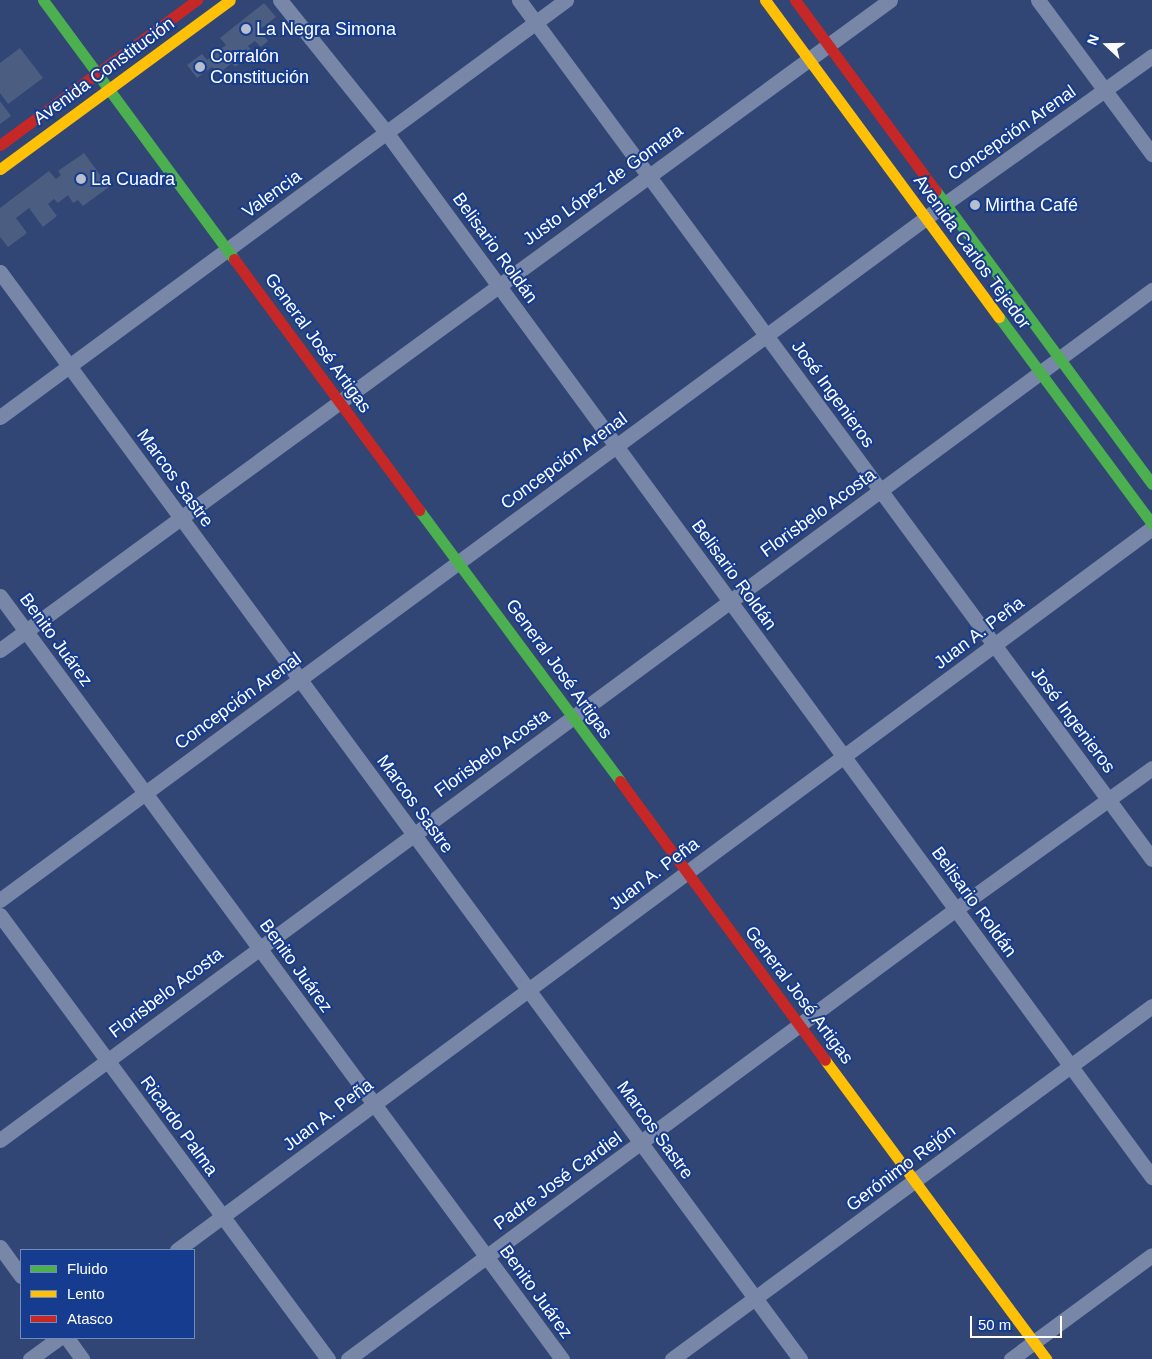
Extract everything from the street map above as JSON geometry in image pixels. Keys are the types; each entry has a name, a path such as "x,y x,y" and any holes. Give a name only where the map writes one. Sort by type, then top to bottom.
{"main road":[{"name":"General José Artigas","path":"43,0 1046,1359"},
{"name":"Avenida Constitución","path":"0,145 197,0"},
{"name":"Avenida Constitución","path":"0,170 230,0"},
{"name":"Avenida Carlos Tejedor","path":"765,0 1152,524"},
{"name":"Avenida Carlos Tejedor","path":"795,0 1152,484"}],"street":[{"name":"Belisario Roldán","path":"280,0 386,132 1152,1177"},
{"name":"José Ingenieros","path":"519,0 1152,858"},
{"name":"Valencia","path":"0,417 566,0"},
{"name":"Justo López de Gomara","path":"0,650 827,43 890,0"},
{"path":"1038,0 1152,154"},
{"name":"Concepción Arenal","path":"0,900 946,203 1152,56"},
{"name":"Marcos Sastre","path":"0,272 800,1359"},
{"name":"Florisbelo Acosta","path":"0,1140 108,1061 258,946 573,718 1152,290"},
{"name":"Juan A. Peña","path":"178,1249 1152,528"},
{"name":"Benito Juárez","path":"0,596 562,1359"},
{"name":"Padre José Cardiel","path":"348,1359 486,1255 642,1144 956,909 1152,768"},
{"name":"Ricardo Palma","path":"0,915 328,1359"},
{"name":"Gerónimo Rejón","path":"672,1359 915,1182 1070,1064 1152,1006"},
{"path":"0,1247 20,1275"},
{"path":"1011,1359 1152,1255"},
{"path":"30,1359 58,1339"},
{"path":"68,1339 82,1359"}],"building":[{"path":"264,3 276,17 259,30 268,41 261,47 255,41 248,46 253,53 235,67 232,63 218,74 212,67 197,78 187,65 202,54 207,60 226,45 220,38"},
{"path":"20,48 43,78 8,104 0,93 0,63"},
{"path":"0,101 11,116 0,124"},
{"path":"84,153 109,187 83,206 78,200 73,203 68,195 58,203 54,199 48,204 57,216 43,227 29,208 16,218 27,233 8,247 0,237 0,208 49,171 56,179 61,175 58,171"}],"traffic: fast":[{"path":"43,0 234,259"},
{"path":"936,191 1152,484"},
{"path":"999,317 1152,524"},
{"path":"419,510 620,781"}],"traffic: slow":[{"path":"0,169 230,0"},
{"path":"765,0 999,317"},
{"path":"825,1060 1046,1359"}],"traffic: jam":[{"path":"0,145 197,0"},
{"path":"795,0 936,191"},
{"path":"234,259 419,510"},
{"path":"620,781 825,1060"}],"place":[{"name":"La Negra Simona","path":"246,29"},
{"name":"Corralón Constitución","path":"200,67"},
{"name":"La Cuadra","path":"81,179"},
{"name":"Mirtha Café","path":"975,205"}]}
